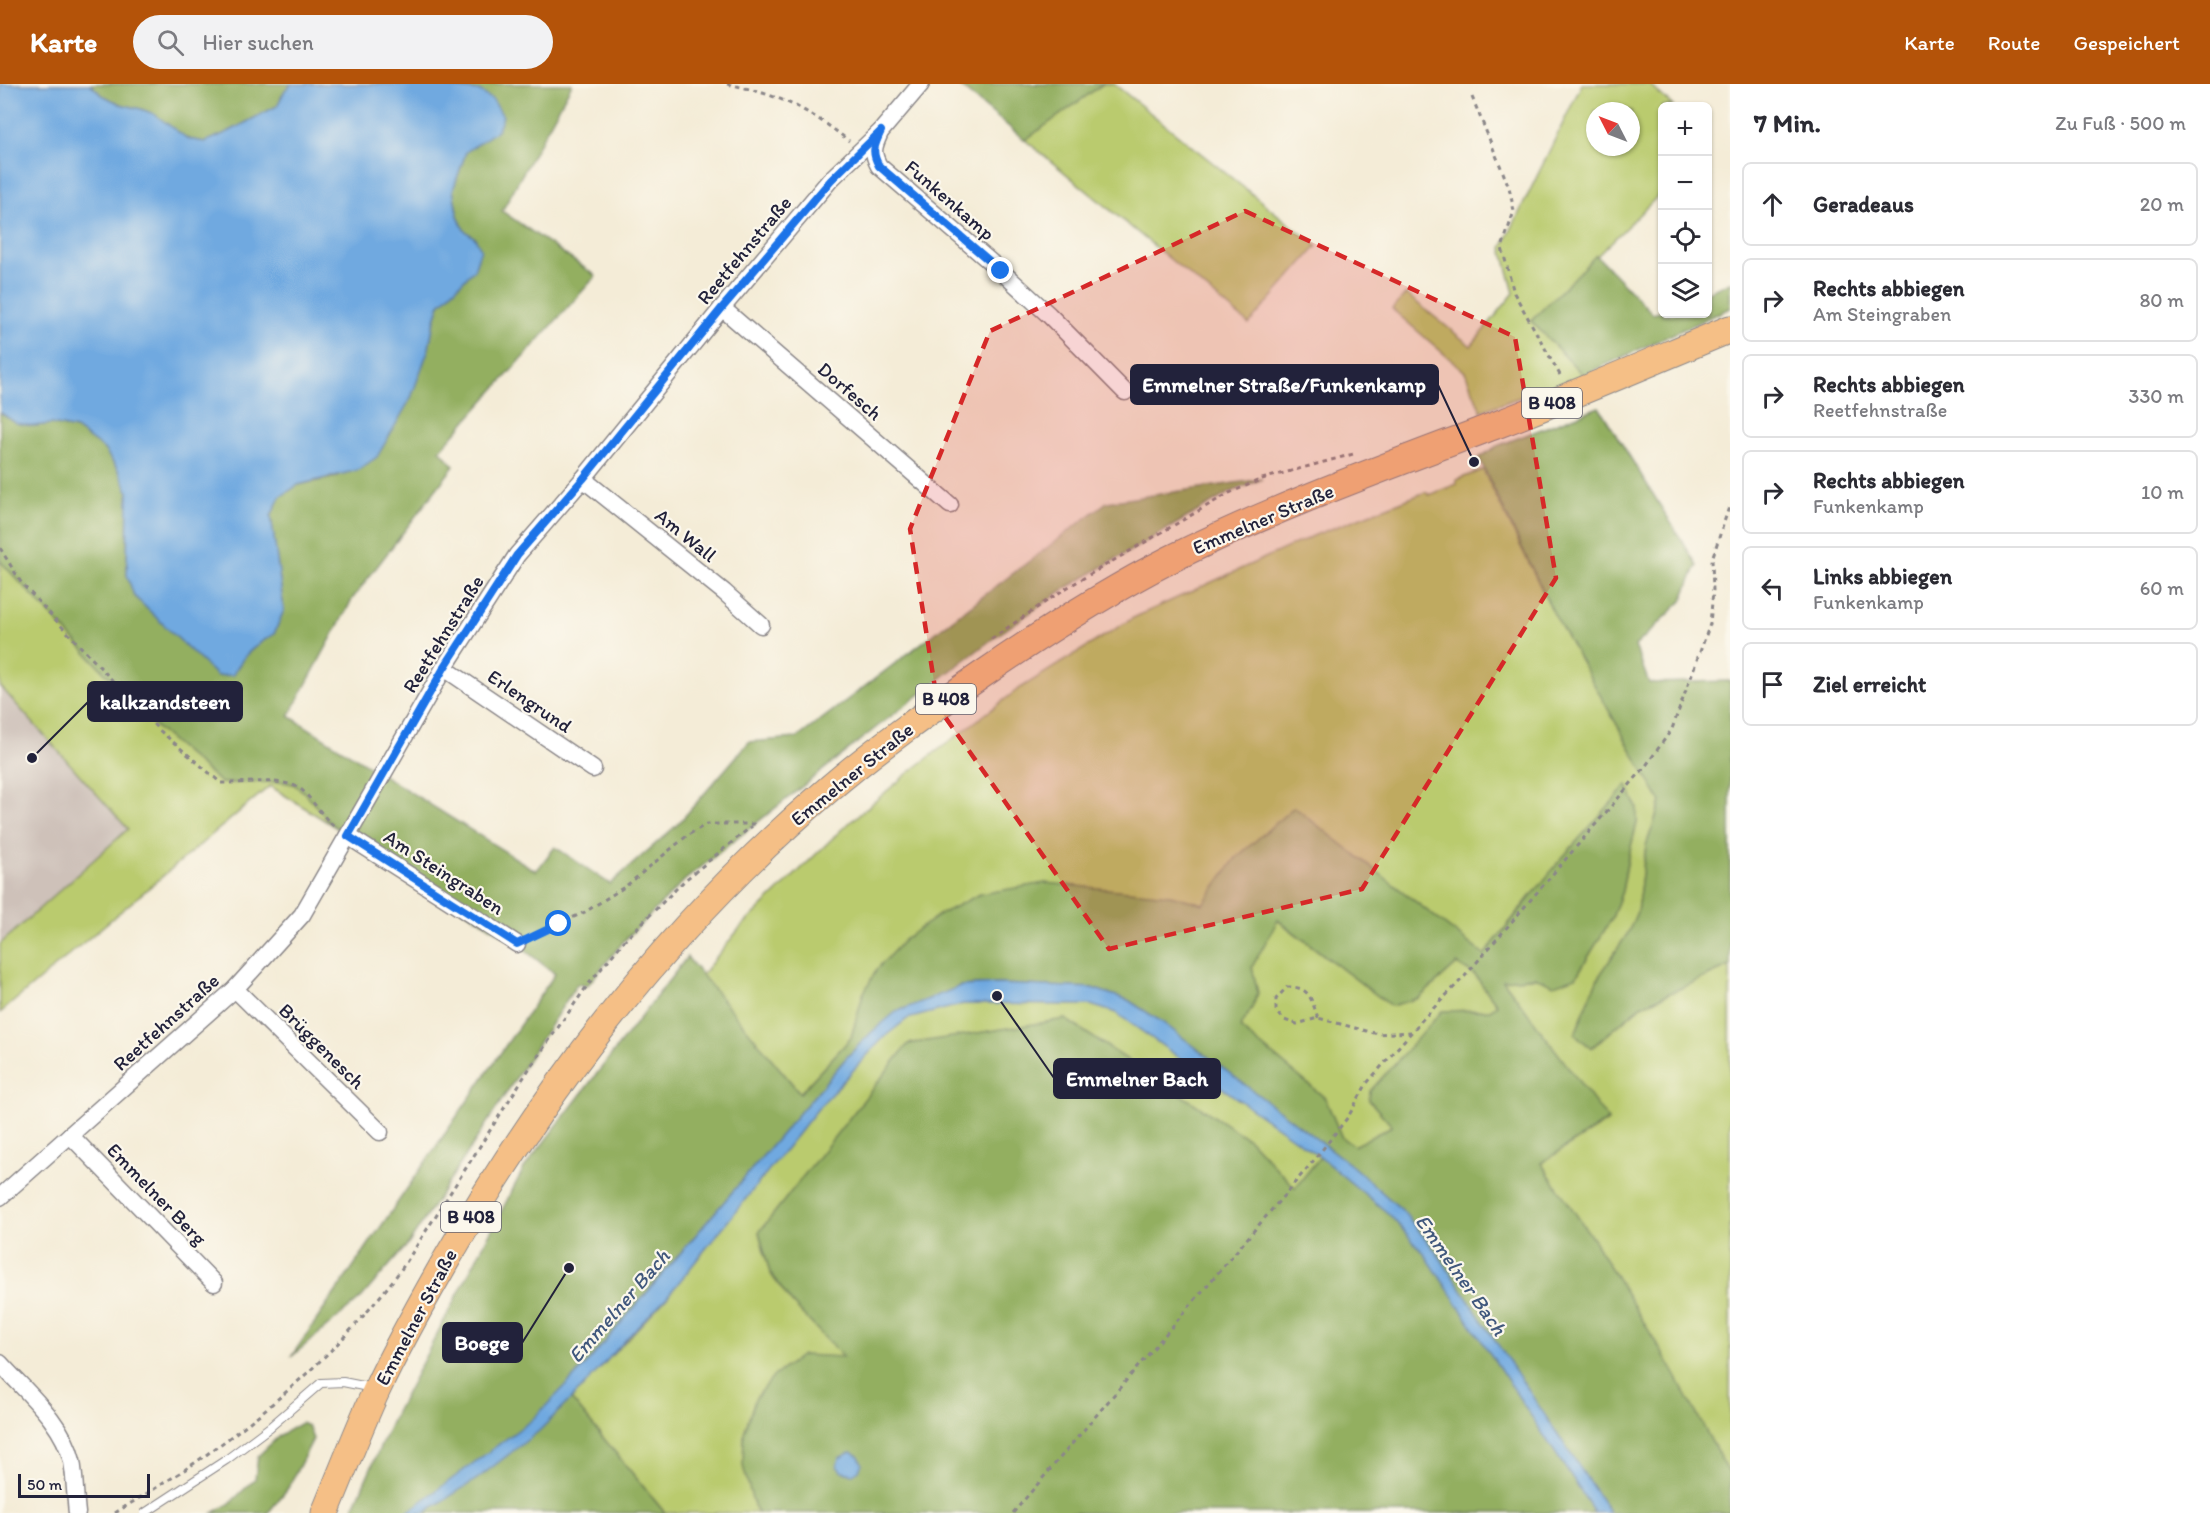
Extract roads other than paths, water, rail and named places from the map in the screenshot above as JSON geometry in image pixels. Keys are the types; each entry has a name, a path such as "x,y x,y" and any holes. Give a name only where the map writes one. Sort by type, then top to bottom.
{"main road":[{"name":"Emmelner Straße","path":"325,1513 377,1389 423,1301 477,1206 550,1096 638,981 728,882 830,788 933,708 1028,643 1170,560 1248,523 1730,329"},
{"path":"307,1513 366,1416"}],"street":[{"name":"Reetfehnstraße","path":"0,1197 235,989 302,915 444,668 517,555 583,479 722,308 831,180 881,131 921,84"},
{"name":"Funkenkamp","path":"881,131 873,148 873,156 879,166 1009,278 1125,392"},
{"name":"Dorfesch","path":"722,308 950,505"},
{"name":"Am Wall","path":"583,479 724,592 761,625"},
{"name":"Erlengrund","path":"444,668 593,769"},
{"name":"Am Steingraben","path":"348,836 517,944"},
{"name":"Brüggenesch","path":"235,989 380,1132"},
{"name":"Emmelner Berg","path":"70,1135 214,1283"},
{"path":"0,1363 52,1421 63,1440 71,1461 77,1513"}],"lane":[{"path":"145,1513 270,1428 321,1383 343,1382 377,1389"}],"water":[{"path":"0,84 90,84 102,95 120,104 154,114 188,139 205,142 277,106 285,90 292,84 426,84 479,91 493,100 503,116 498,130 466,152 453,190 457,213 464,230 475,238 481,249 474,270 440,304 429,348 411,398 377,457 358,470 298,485 280,497 271,516 284,610 274,634 250,651 233,675 217,676 134,596 127,575 128,491 119,471 104,449 76,429 52,424 33,426 16,423 0,412"},
{"path":"999,984 1092,988 1128,1000 1162,1022 1351,1165 1402,1210 1437,1253 1610,1513 1595,1513 1426,1256 1389,1214 1320,1157 1116,1013 1091,1005 963,1004 907,1019 884,1037 820,1106 667,1297 539,1431 477,1479 424,1513 406,1513 533,1419 582,1369 847,1057 873,1031 896,1012 961,986"},
{"path":"851,1452 859,1456 862,1464 853,1474 842,1472 837,1466 839,1458"}],"place":[{"name":"Emmelner Straße/Funkenkamp","path":"1474,462"},
{"name":"kalkzandsteen","path":"32,758"},
{"name":"Emmelner Bach","path":"997,996"},
{"name":"Boege","path":"569,1268"}]}
